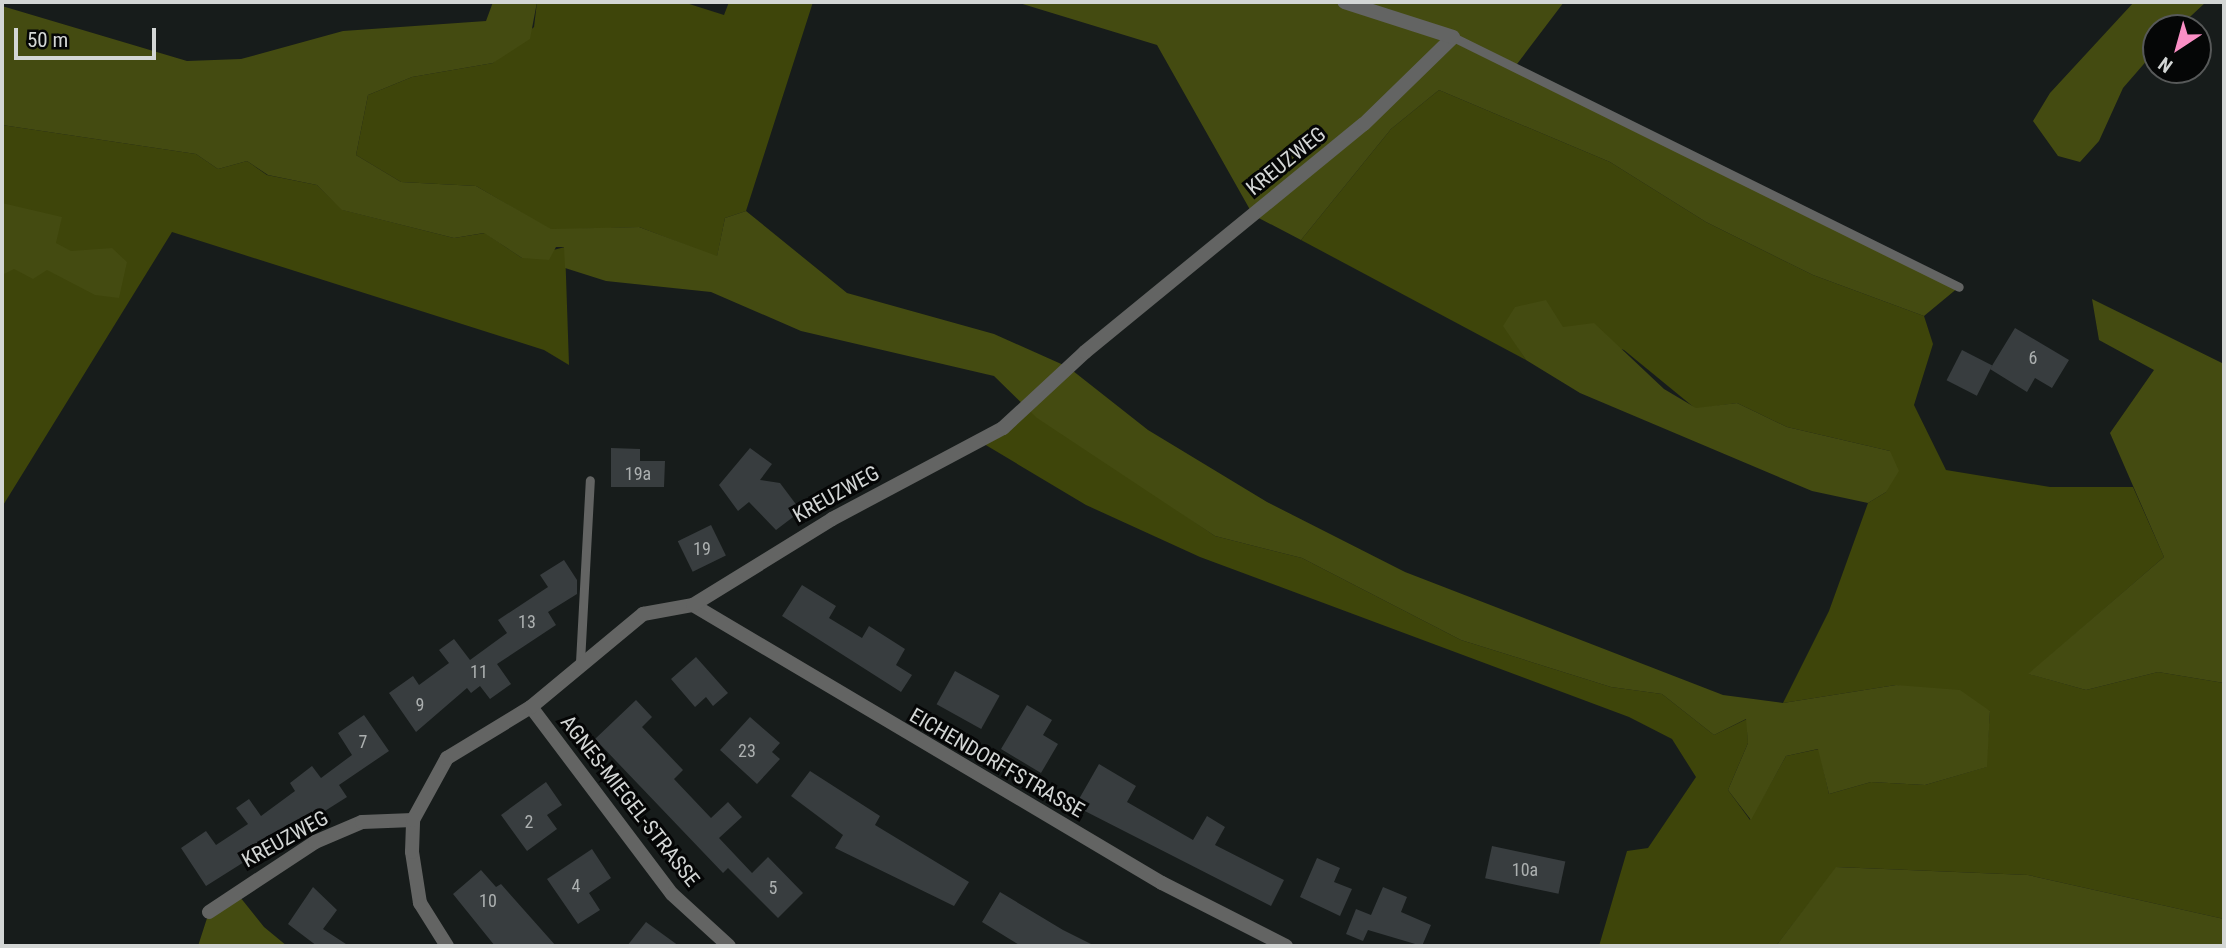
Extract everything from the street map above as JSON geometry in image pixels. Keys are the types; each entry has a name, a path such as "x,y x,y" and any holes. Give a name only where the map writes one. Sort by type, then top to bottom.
{"street":[{"path":"1344,2 1453,37"},
{"name":"KREUZWEG","path":"209,912 315,842 362,822 413,820 447,758 531,707 580,662 643,614 693,605 832,519 1003,428 1085,352 1364,124 1453,37"},
{"name":"EICHENDORFFSTRASSE","path":"693,605 1161,883 1286,946"},
{"name":"AGNES-MIEGEL-STRASSE","path":"531,707 672,894 729,946"},
{"path":"413,820 419,903 447,946"}],"lane":[{"path":"1453,37 1959,287"},
{"path":"580,662 590,480"}],"green space":[{"path":"493,2 537,2 530,39 493,63 412,77 368,95 356,155 401,182 476,186 551,229 639,227 717,256 725,218 746,211 847,293 994,334 1068,367 1148,430 1267,502 1405,572 1723,695 1783,703 1896,685 1960,690 1990,711 1987,767 1925,785 1871,782 1829,794 1818,749 1786,756 1751,820 1728,790 1748,743 1746,719 1714,735 1662,694 1611,687 1461,640 1302,558 1215,536 1037,418 994,376 801,331 711,292 606,281 565,268 564,247 556,247 549,260 522,258 484,233 454,238 342,210 317,185 268,175 247,161 218,169 196,154 2,125 2,6 187,61 241,59 343,31 486,21"},
{"path":"537,2 683,2 724,15 729,2 813,2 746,211 725,218 717,257 639,227 551,230 476,186 401,182 356,155 368,95 412,77 493,63 534,27"},
{"path":"1016,2 1564,2 1514,68 1959,287 1924,316 1813,275 1706,222 1610,162 1439,90 1391,129 1301,240 1253,215 1157,45"},
{"path":"2134,2 2206,2 2193,14 2142,14 2142,66 2123,88 2099,141 2080,162 2058,156 2033,121 2050,93"},
{"path":"1439,90 1610,162 1706,222 1813,275 1924,316 1933,344 1914,405 1946,470 2050,487 2133,487 2164,557 2029,674 2086,690 2158,672 2224,683 2224,919 2028,875 1837,867 1776,946 1599,946 1627,851 1648,848 1696,777 1672,739 1629,717 1200,557 1086,505 979,441 1026,406 1215,536 1302,558 1461,640 1611,687 1662,694 1714,735 1747,719 1748,743 1728,790 1750,820 1786,756 1819,749 1829,794 1871,782 1925,785 1986,767 1990,711 1896,685 1783,703 1829,611 1868,503 1886,492 1890,451 1787,427 1737,403 1696,409 1624,350 1563,327 1504,325 1526,360 1301,240 1391,129"},
{"path":"2,125 196,154 218,169 247,161 267,175 317,185 343,210 454,238 485,233 522,258 565,247 569,365 544,350 172,232 2,507"},
{"path":"2,203 62,217 56,243 71,251 112,248 127,262 119,298 95,295 47,270 33,279 14,269 2,275"},
{"path":"2092,299 2224,364 2224,683 2158,672 2086,690 2028,674 2164,557 2110,433 2154,370 2099,340"},
{"path":"1546,300 1563,327 1594,323 1664,389 1696,408 1737,403 1787,427 1890,451 1899,471 1886,492 1868,503 1812,491 1580,393 1526,360 1503,326 1515,307"},
{"path":"1836,867 2028,875 2224,919 2224,946 1776,946"},
{"path":"236,892 264,927 287,946 198,946 209,912"}],"building":[{"path":"2015,328 2069,360 2052,388 2035,378 2027,392 1990,369"},
{"path":"1962,350 1992,365 1977,396 1947,380"},
{"path":"611,448 640,449 640,461 665,461 664,487 611,487"},
{"path":"750,448 772,464 760,480 780,483 801,511 776,530 749,502 738,511 719,485"},
{"path":"711,525 726,556 693,572 678,541"},
{"path":"564,560 577,580 577,594 548,612 556,625 497,664 511,684 490,699 480,686 471,693 467,688 416,732 389,693 413,676 419,685 449,663 439,650 454,639 470,660 507,633 498,620 548,587 540,575"},
{"path":"802,585 836,606 829,618 862,638 869,626 905,649 896,665 912,675 901,692 782,616"},
{"path":"696,657 728,693 713,706 706,697 695,707 671,679"},
{"path":"955,671 1000,696 981,729 937,704"},
{"path":"636,700 652,717 642,727 683,770 674,779 711,818 728,802 742,817 719,838 752,873 768,857 803,893 778,918 728,868 723,873 595,739"},
{"path":"1027,705 1052,720 1043,735 1058,744 1041,773 1001,749"},
{"path":"364,715 389,751 339,785 347,797 206,886 181,848 206,831 216,845 248,824 236,808 249,799 261,816 295,791 290,783 312,766 321,778 352,755 338,733"},
{"path":"750,717 780,743 772,752 780,759 757,784 720,750"},
{"path":"1099,764 1136,786 1127,802 1193,840 1207,816 1225,827 1215,845 1284,880 1271,906 1075,806"},
{"path":"810,771 880,816 875,825 969,882 954,906 835,848 843,835 791,796"},
{"path":"546,782 562,805 547,815 557,829 527,851 501,815"},
{"path":"1492,846 1565,862 1558,894 1485,878"},
{"path":"592,849 611,878 589,893 600,910 578,924 547,879"},
{"path":"1317,858 1340,868 1334,882 1352,889 1340,916 1300,897"},
{"path":"481,870 496,887 501,884 556,946 495,946 453,894"},
{"path":"313,887 337,910 323,929 349,946 317,946 288,924"},
{"path":"1383,887 1407,897 1401,912 1431,925 1422,946 1368,930 1363,941 1346,934 1356,909 1371,915"},
{"path":"1000,892 1095,946 1021,946 982,922"},
{"path":"646,922 679,946 627,946"}]}
